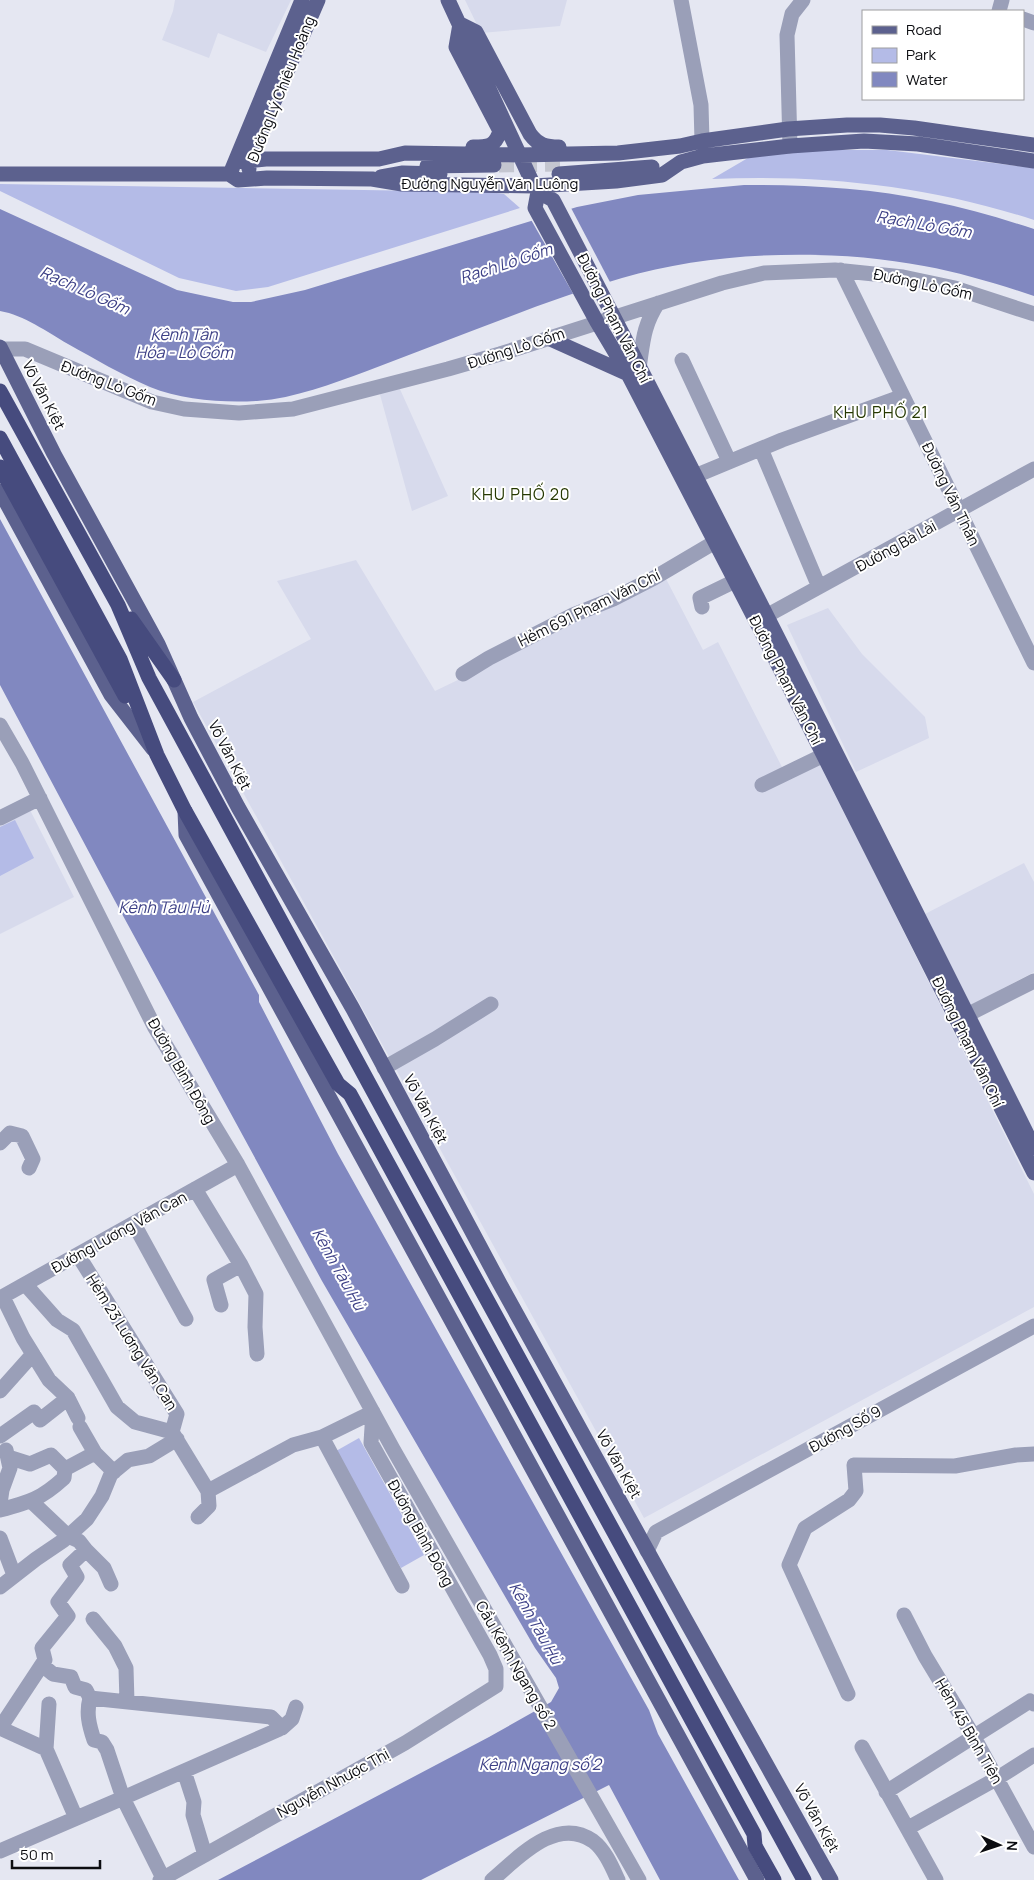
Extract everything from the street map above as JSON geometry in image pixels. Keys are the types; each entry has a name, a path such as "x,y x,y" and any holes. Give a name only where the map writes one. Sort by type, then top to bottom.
{"highway":[{"path":"0,391 118,605 150,678 164,704 804,1880"},
{"path":"0,438 120,659 157,755"},
{"path":"0,467 157,755 185,811 215,861 338,1084 350,1094 355,1103 754,1834 756,1846 774,1880"},
{"path":"118,605 132,620 174,680"}],"main road":[{"name":"Đường Lý Chiêu Hoàng","path":"238,166 302,0"},
{"name":"Đường Lý Chiêu Hoàng","path":"238,166 318,0"},
{"path":"448,0 536,189"},
{"path":"460,24 476,32 530,134 537,143 548,147 585,147 665,142 680,146"},
{"path":"379,159 398,146 482,147 493,144 497,140 500,131 456,47 460,24"},
{"name":"Đường Nguyễn Văn Luông","path":"0,174 238,166 266,159 379,159 405,154 600,154 680,146 702,141 788,129 880,125 1034,145"},
{"name":"Đường Nguyễn Văn Luông","path":"238,166 238,180 372,179 402,184 536,189 662,175 681,162 703,156 790,146 864,142 918,144 1034,161"},
{"path":"680,146 664,152 560,169 663,166 681,162"},
{"path":"372,179 403,173 499,170 402,166 379,159"},
{"name":"Đường Phạm Văn Chí","path":"1034,1148 962,1018 824,755 761,618 695,476 634,371 588,307 535,208 536,189 553,200 614,317 634,371 715,542 736,581 761,618 962,1018 1034,1173"},
{"path":"548,338 634,371"},
{"name":"Võ Văn Kiệt","path":"0,348 54,454 158,644 238,807 384,1068 634,1527 831,1880"},
{"path":"0,491 111,695 157,755"},
{"path":"185,811 186,835 757,1880"}],"street":[{"path":"790,146 788,129 787,34 792,14 803,0"},
{"path":"681,2 701,104 702,141"},
{"name":"Đường Lò Gốm","path":"0,348 25,349 152,402 184,409 239,413 277,411 316,404 500,354 722,282 757,274 785,271 841,270 881,274 925,281 993,300 1034,314"},
{"name":"Đường Văn Thân","path":"841,270 1034,663"},
{"path":"634,371 648,318 658,303"},
{"path":"682,360 730,461"},
{"path":"695,476 761,449 903,396"},
{"path":"761,449 819,588"},
{"name":"Đường Bà Lài","path":"761,618 1034,469"},
{"name":"Hẻm 691 Phạm Văn Chí","path":"463,674 489,658 573,615 654,578 715,542"},
{"path":"702,607 700,598 736,581"},
{"name":"Đường Bình Đông","path":"3,735 40,798 154,1026 238,1165 393,1449"},
{"path":"762,785 824,755"},
{"path":"0,818 40,798"},
{"path":"962,1018 1034,981"},
{"path":"384,1068 491,1004"},
{"path":"0,1143 10,1133 22,1136 33,1159 29,1168"},
{"name":"Đường Lương Văn Can","path":"1,1297 238,1165"},
{"path":"195,1189 256,1294 255,1327 257,1354"},
{"path":"134,1224 186,1319"},
{"name":"Hẻm 23 Lương Văn Can","path":"78,1255 177,1414 175,1435"},
{"path":"221,1305 214,1280 240,1265"},
{"path":"25,1284 57,1320 73,1330 117,1407 135,1422 175,1435 208,1492 209,1506 198,1517"},
{"path":"1,1297 49,1380 68,1398 95,1453 114,1472"},
{"name":"Đường Số 9","path":"656,1532 1034,1326"},
{"path":"0,1391 34,1354"},
{"path":"0,1436 34,1412 40,1420 68,1398"},
{"path":"208,1492 293,1445 322,1437 373,1412"},
{"name":"Đường Bình Đông","path":"373,1412 371,1443 490,1655 496,1669 496,1678"},
{"path":"0,1587 68,1536 87,1519 102,1496 111,1474 128,1460 149,1456 175,1435"},
{"path":"322,1437 402,1586"},
{"name":"Cầu Kênh Ngang số 2","path":"393,1449 639,1880"},
{"path":"0,1510 32,1502 51,1490 64,1478 64,1469 51,1455 30,1464 4,1450"},
{"path":"0,1504 2,1490 10,1468 4,1450"},
{"path":"64,1469 95,1453"},
{"path":"848,1694 789,1565 805,1528 849,1500 856,1491 854,1465 955,1466 1016,1455 1034,1454"},
{"path":"32,1502 68,1536 79,1541 104,1568 111,1584"},
{"path":"634,1527 656,1532 647,1550"},
{"path":"0,1538 14,1575"},
{"path":"86,1550 70,1565 77,1577 58,1602 68,1616 42,1648 44,1663 53,1674 70,1677 75,1686 86,1690 90,1698 87,1710 89,1727 94,1740 102,1742 107,1750 123,1798 162,1879"},
{"name":"Hẻm 45 Bình Tiên","path":"904,1615 925,1656 974,1737 1034,1847"},
{"path":"93,1618 115,1646 126,1668 127,1702"},
{"path":"44,1663 0,1728 46,1750"},
{"name":"Nguyễn Nhược Thị","path":"162,1879 405,1743 496,1686 496,1678"},
{"path":"90,1698 271,1717 282,1728"},
{"path":"886,1792 1032,1703"},
{"path":"50,1704 46,1750 76,1818"},
{"path":"0,1851 282,1728 292,1719 296,1706"},
{"path":"862,1747 934,1876"},
{"path":"908,1828 996,1779 1034,1755"},
{"path":"184,1771 194,1802 193,1814 205,1854"},
{"path":"492,1880 522,1852 547,1838 568,1834 585,1837 594,1842 606,1857 618,1880"}],"shaded area":[{"path":"175,0 291,0 266,52 218,33 209,58 162,40"},
{"path":"465,0 567,0 560,26 481,33"},
{"path":"399,387 448,496 412,511 379,391"},
{"path":"356,560 435,691 665,577 703,650 718,642 783,769 815,753 1034,1194 1034,1307 644,1518 193,702 311,639 277,581"},
{"path":"828,608 862,654 925,717 929,738 856,772 787,625"},
{"path":"29,808 74,897 0,934 0,823"},
{"path":"1024,863 1034,882 1034,972 971,1005 925,914"}],"green space":[{"path":"821,150 887,150 1034,168 1034,220 995,208 955,199 875,185 794,179 712,179 753,155"},
{"path":"0,184 489,192 504,194 520,208 268,287 236,291 179,278 0,191"},
{"path":"15,820 34,858 0,876 0,827"},
{"path":"359,1438 424,1555 401,1568 336,1451"}],"water":[{"name":"Kênh Tân Hóa - Lò Gốm","path":"744,185 814,187 885,193 957,207 1034,229 1034,296 980,279 938,269 888,260 851,256 773,255 695,262 657,269 583,290 313,390 286,397 244,402 189,398 150,387 109,367 27,320 0,311 0,209 177,290 233,302 251,302 305,290 577,207 638,195"},
{"name":"Kênh Tàu Hủ","path":"0,519 259,995 259,1002 338,1154 649,1710 658,1734 739,1880 660,1880 609,1785 421,1880 218,1880 489,1737 551,1702 559,1688 556,1678 535,1648 322,1281 0,685"}],"pier":[{"path":"570,206 611,284 575,297 530,218"}],"tunnel":[{"path":"499,165 560,164"}],"district":[{"name":"KHU PHỐ 21","path":"881,412"},
{"name":"KHU PHỐ 20","path":"521,494"}],"water label":[{"name":"Rạch Lò Gốm","path":"924,224"},
{"name":"Rạch Lò Gốm","path":"506,263"},
{"name":"Rạch Lò Gốm","path":"85,290"},
{"name":"Kênh Ngang số 2","path":"540,1764"}]}
